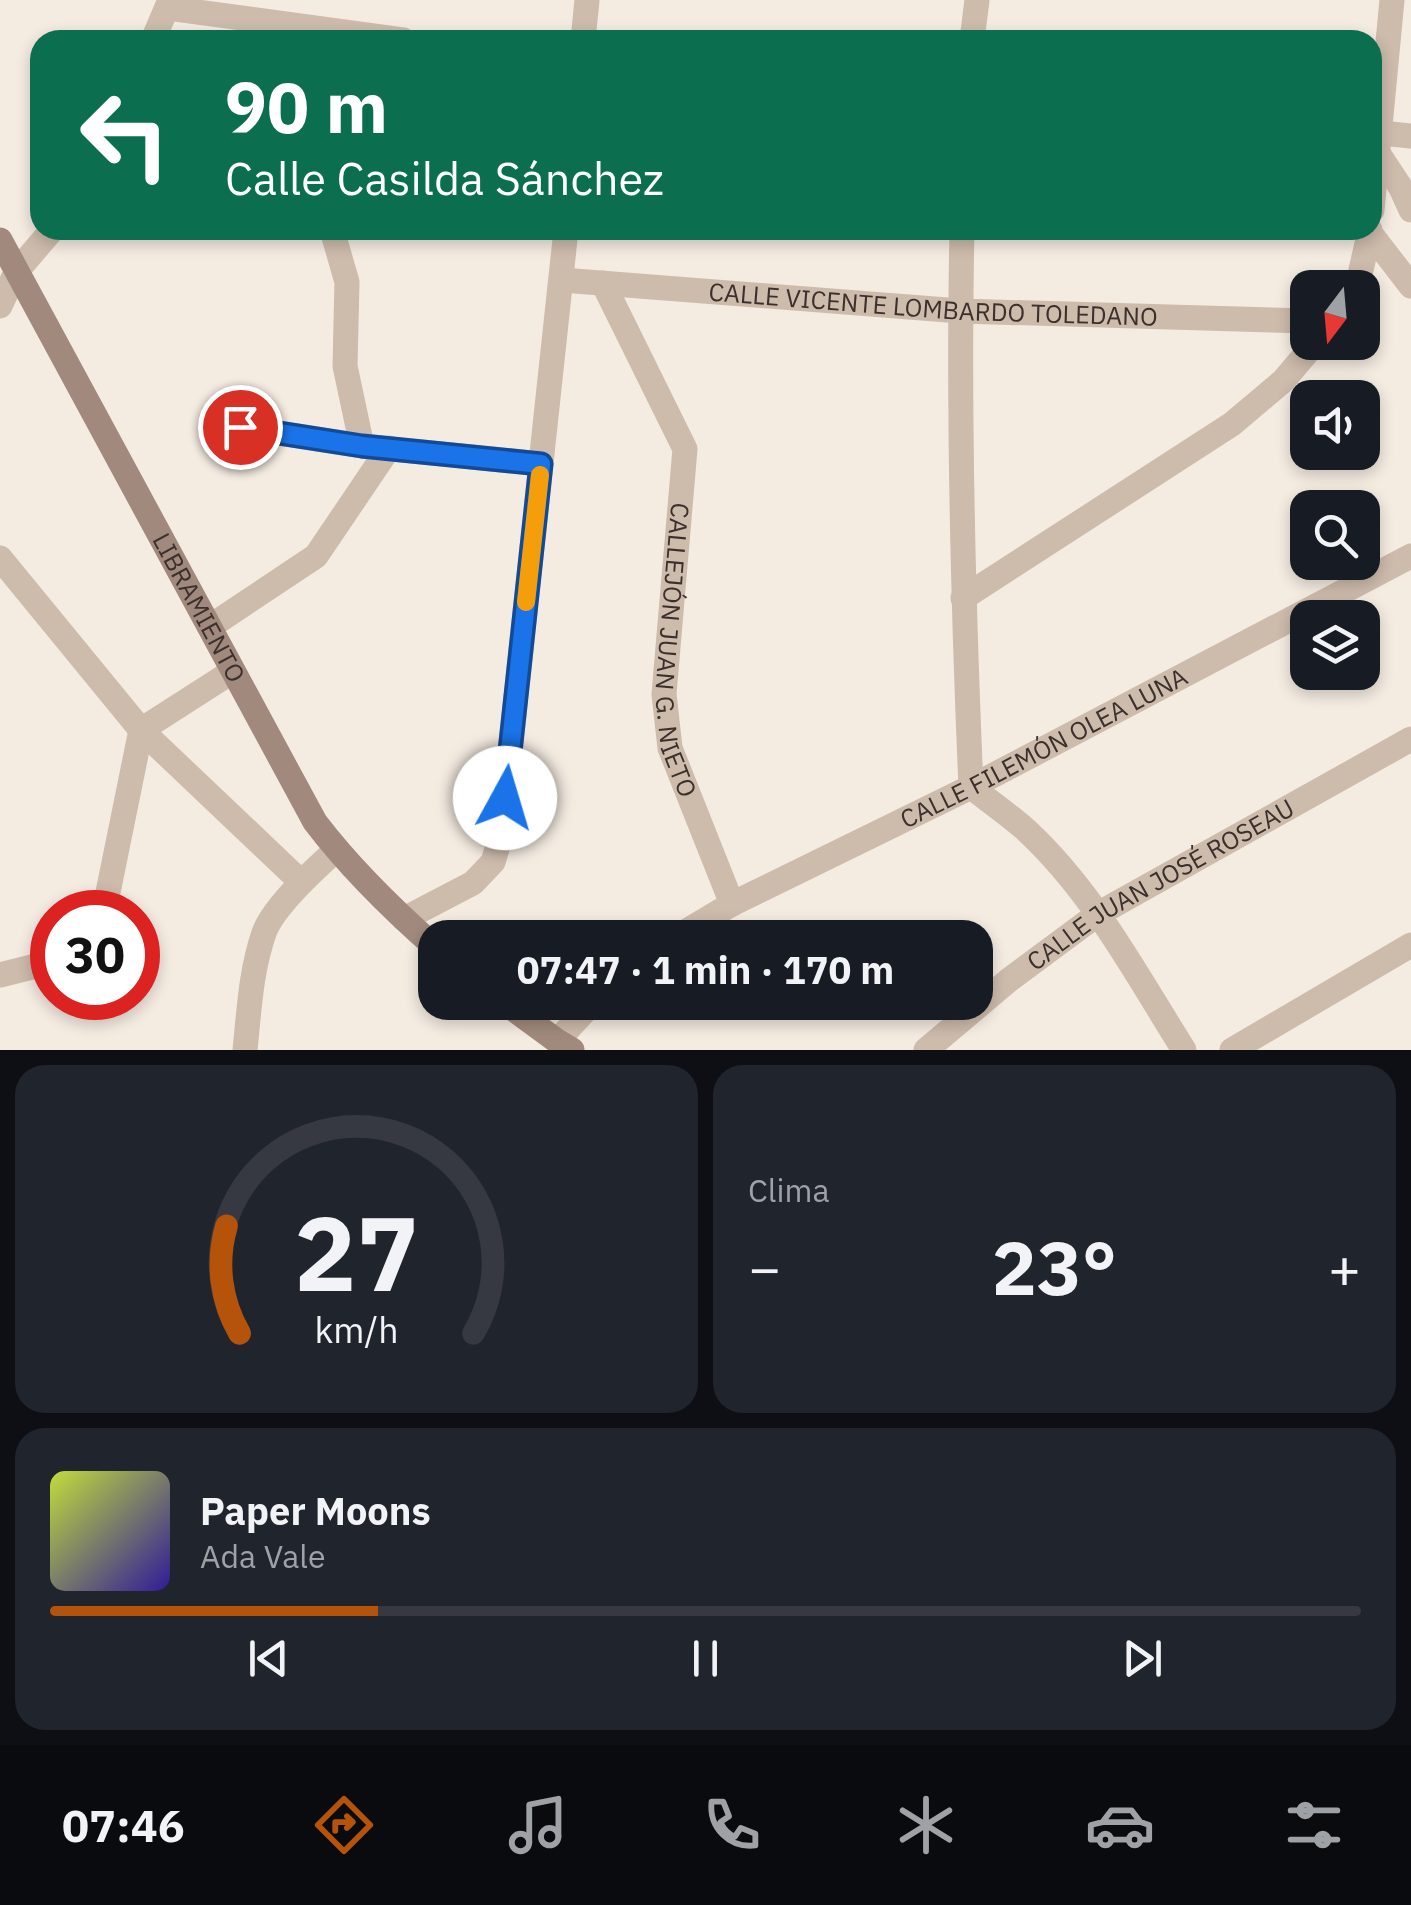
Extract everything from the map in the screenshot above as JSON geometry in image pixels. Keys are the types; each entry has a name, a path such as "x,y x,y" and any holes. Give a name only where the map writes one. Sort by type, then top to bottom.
{"main road":[{"name":"LIBRAMIENTO","path":"0,240 316,822 336,850 418,931"},
{"path":"529,1020 565,1046"}],"street":[{"path":"584,30 587,0"},
{"path":"973,30 977,0"},
{"path":"1382,93 1392,0"},
{"path":"158,30 169,4 238,29"},
{"path":"1382,139 1411,136"},
{"path":"1382,150 1411,210"},
{"path":"0,306 16,272 43,240"},
{"path":"335,240 347,282 345,366 362,446"},
{"path":"404,919 472,883 494,862 502,836 565,240"},
{"path":"962,240 963,598 971,788 1025,830 1098,914 1184,1050"},
{"path":"1360,270 1367,240"},
{"path":"1381,240 1411,286"},
{"name":"CALLE VICENTE LOMBARDO TOLEDANO","path":"562,280 960,311 1290,320"},
{"name":"CALLEJÓN JUAN G. NIETO","path":"603,283 685,449 664,694 670,748 732,904"},
{"path":"963,598 1232,424 1284,381 1301,360"},
{"path":"240,427 362,446 541,464"},
{"path":"210,626 316,556 389,448"},
{"name":"CALLE FILEMÓN OLEA LUNA","path":"705,920 971,788 1411,556"},
{"path":"0,558 142,730 301,882"},
{"path":"109,890 142,730 233,671"},
{"name":"CALLE JUAN JOSÉ ROSEAU","path":"926,1050 1009,980 1098,914 1411,740"},
{"path":"245,1050 253,980 265,929 301,882 336,850"},
{"path":"1232,1050 1411,944"},
{"path":"0,975 30,968"},
{"path":"565,1046 582,1020"}],"slow traffic":[{"path":"526,602 540,475"}],"route":[{"path":"240,427 362,446 541,464 505,798"}]}
